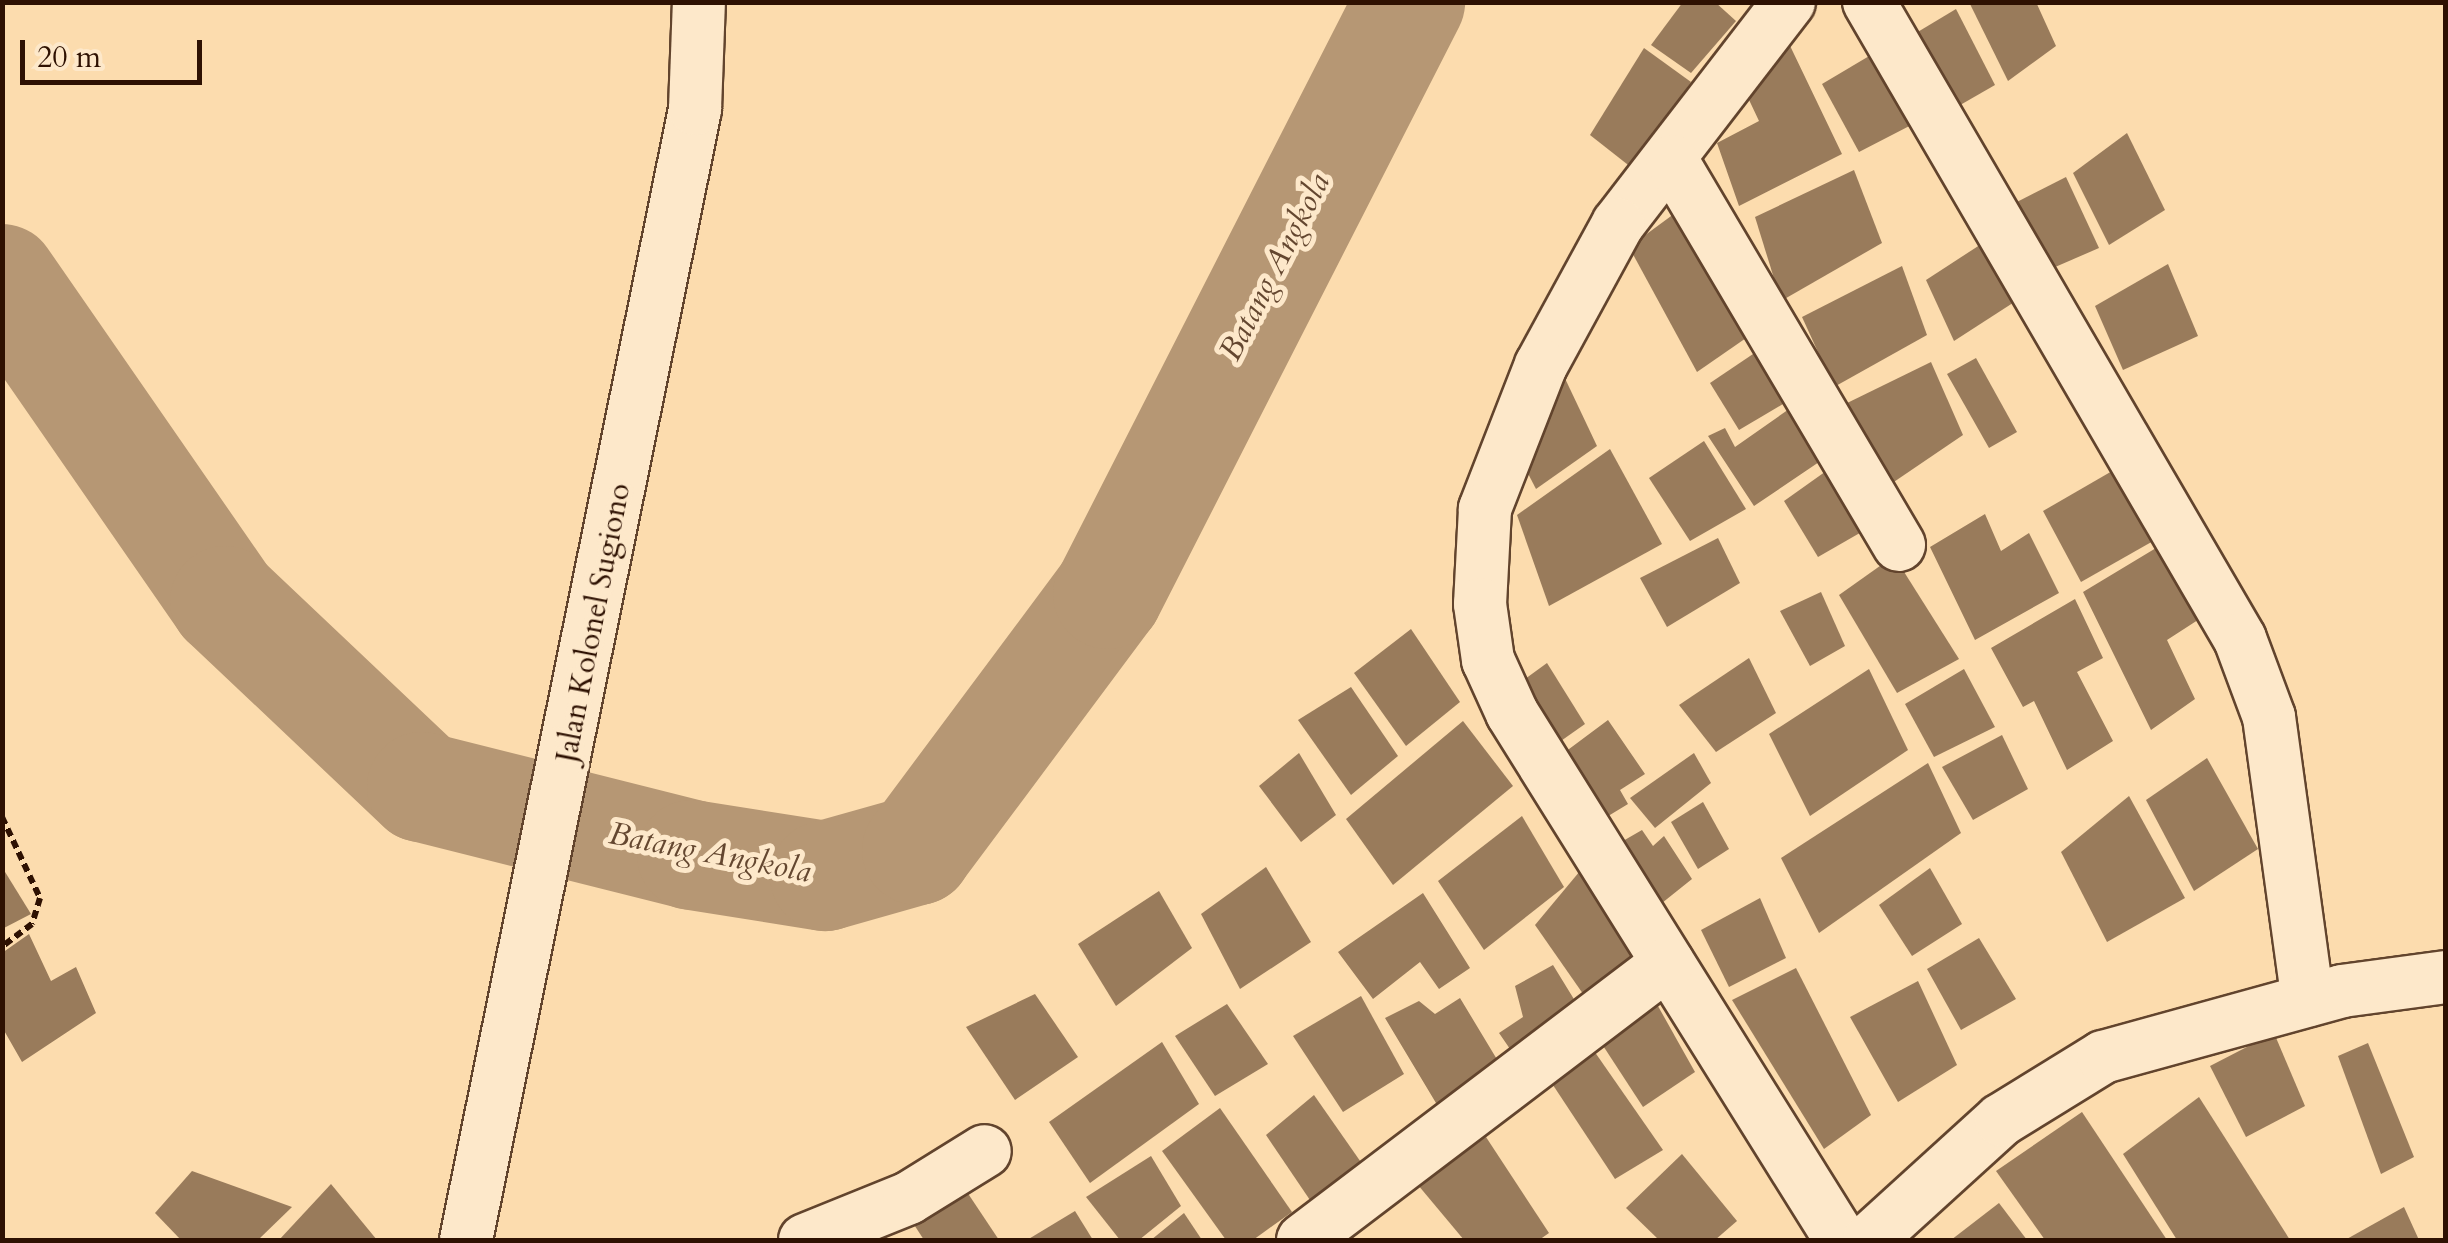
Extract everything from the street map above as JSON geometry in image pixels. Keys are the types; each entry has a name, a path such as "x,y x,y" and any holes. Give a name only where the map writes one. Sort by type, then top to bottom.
{"street":[{"name":"Jalan Kolonel Sugiono","path":"466,1240 590,654 695,108 699,2"},
{"path":"1789,2 1672,161 1598,253 1501,450 1485,509 1480,604 1488,660 1512,713 1841,1240"},
{"path":"1868,2 2240,639 2269,717 2308,1000"},
{"path":"1672,161 1899,545"},
{"path":"1303,1240 1668,964"},
{"path":"1869,1240 2001,1120 2104,1056 2308,1000 2446,977"},
{"path":"805,1240 909,1198 985,1151"}],"path":[{"path":"2,817 40,905 2,946"}],"building":[{"path":"1683,2 1715,2 1736,21 1691,73 1651,45"},
{"path":"1969,2 2036,2 2056,46 2008,81"},
{"path":"1956,9 1995,85 1955,108 1916,33"},
{"path":"1781,27 1842,154 1739,206 1717,143 1759,121 1742,85"},
{"path":"1644,48 1691,82 1632,168 1590,135"},
{"path":"1881,49 1921,120 1859,152 1822,84"},
{"path":"2127,133 2165,210 2109,245 2073,173"},
{"path":"1854,170 1882,243 1781,301 1755,217"},
{"path":"2066,177 2099,248 2046,271 2009,206"},
{"path":"1682,208 1749,336 1697,372 1629,247"},
{"path":"1989,239 2019,299 1954,341 1926,280"},
{"path":"2168,264 2198,336 2123,370 2095,306"},
{"path":"1902,266 1927,335 1834,387 1802,317"},
{"path":"1759,350 1788,401 1739,430 1710,383"},
{"path":"1976,358 2017,432 1989,448 1947,374"},
{"path":"1931,362 1963,435 1882,490 1841,406"},
{"path":"1561,370 1597,446 1536,489 1519,456"},
{"path":"1792,407 1822,460 1754,506 1708,436 1725,428 1735,447"},
{"path":"1704,441 1746,509 1690,541 1649,478"},
{"path":"1610,449 1662,544 1549,606 1517,515"},
{"path":"2126,463 2162,536 2081,582 2043,511"},
{"path":"1829,469 1865,530 1818,557 1784,501"},
{"path":"1985,514 2001,551 2029,533 2059,593 1975,640 1930,547"},
{"path":"1718,538 1740,583 1667,627 1640,578"},
{"path":"2166,542 2201,618 2167,640 2195,699 2151,730 2083,592"},
{"path":"1894,556 1959,659 1897,693 1839,595"},
{"path":"1821,592 1845,646 1810,666 1780,611"},
{"path":"2075,599 2103,658 2077,672 2113,741 2067,770 2034,701 2023,707 1991,648"},
{"path":"1411,629 1460,702 1406,746 1354,673"},
{"path":"1749,658 1776,713 1716,752 1679,705"},
{"path":"1547,663 1585,724 1558,743 1517,685"},
{"path":"1869,669 1908,750 1810,816 1769,734"},
{"path":"1964,669 1995,727 1934,757 1905,704"},
{"path":"1351,687 1398,756 1351,795 1298,720"},
{"path":"1608,720 1645,774 1620,790 1628,804 1600,821 1557,758"},
{"path":"1463,721 1513,786 1393,885 1346,819"},
{"path":"2002,735 2028,789 1973,820 1942,767"},
{"path":"1299,753 1336,815 1301,842 1259,786"},
{"path":"1694,753 1711,783 1655,828 1630,798"},
{"path":"2207,758 2258,849 2194,891 2146,800"},
{"path":"1928,763 1961,833 1819,933 1781,858"},
{"path":"2129,796 2185,898 2107,942 2061,852"},
{"path":"1703,802 1729,849 1698,869 1671,822"},
{"path":"1522,816 1564,887 1484,950 1438,881"},
{"path":"1642,830 1653,846 1664,836 1692,879 1657,907 1616,845"},
{"path":"1585,865 1646,960 1588,1001 1535,925"},
{"path":"2,867 31,914 2,929"},
{"path":"1266,867 1311,942 1240,989 1201,914"},
{"path":"1930,868 1962,924 1912,956 1879,905"},
{"path":"1159,891 1192,948 1116,1006 1078,944"},
{"path":"1423,893 1470,968 1439,989 1420,962 1373,999 1338,952"},
{"path":"1760,898 1786,958 1729,987 1701,930"},
{"path":"29,934 51,981 76,967 96,1013 22,1062 2,1027 2,953"},
{"path":"1979,938 2016,999 1961,1030 1927,969"},
{"path":"1553,965 1580,1009 1519,1062 1499,1033 1523,1017 1515,986"},
{"path":"1796,968 1871,1115 1824,1149 1732,1000"},
{"path":"1918,981 1957,1065 1898,1102 1850,1017"},
{"path":"1035,994 1078,1057 1015,1100 966,1027"},
{"path":"1361,996 1404,1074 1343,1112 1293,1036"},
{"path":"1460,998 1501,1066 1439,1108 1385,1018 1419,1001 1435,1014"},
{"path":"1654,999 1695,1072 1643,1107 1598,1038"},
{"path":"1227,1004 1268,1064 1215,1096 1175,1036"},
{"path":"2274,1033 2305,1106 2246,1137 2210,1066"},
{"path":"1162,1042 1199,1104 1090,1183 1049,1122"},
{"path":"2368,1043 2414,1157 2381,1174 2338,1056"},
{"path":"1592,1048 1663,1150 1615,1179 1549,1079"},
{"path":"1314,1095 1365,1168 1314,1206 1266,1135"},
{"path":"2199,1097 2290,1240 2177,1240 2123,1154"},
{"path":"1220,1108 1292,1212 1253,1240 1226,1240 1162,1151"},
{"path":"2082,1112 2167,1240 2045,1240 1996,1171"},
{"path":"1486,1137 1549,1233 1539,1240 1464,1240 1418,1185"},
{"path":"1682,1154 1737,1221 1715,1240 1659,1240 1626,1208"},
{"path":"1151,1156 1181,1206 1139,1240 1120,1240 1086,1197"},
{"path":"192,1171 292,1207 258,1240 181,1240 155,1213"},
{"path":"961,1183 999,1240 924,1240 911,1220"},
{"path":"331,1184 377,1240 279,1240"},
{"path":"1999,1203 2027,1240 1951,1240"},
{"path":"2404,1207 2419,1240 2345,1240"},
{"path":"1075,1211 1093,1240 1027,1240"},
{"path":"1184,1213 1202,1240 1151,1240"}],"waterway":[{"name":"Batang Angkola","path":"2,279 225,601 422,787 692,855 825,876 917,850 1108,594 1410,2"}]}
